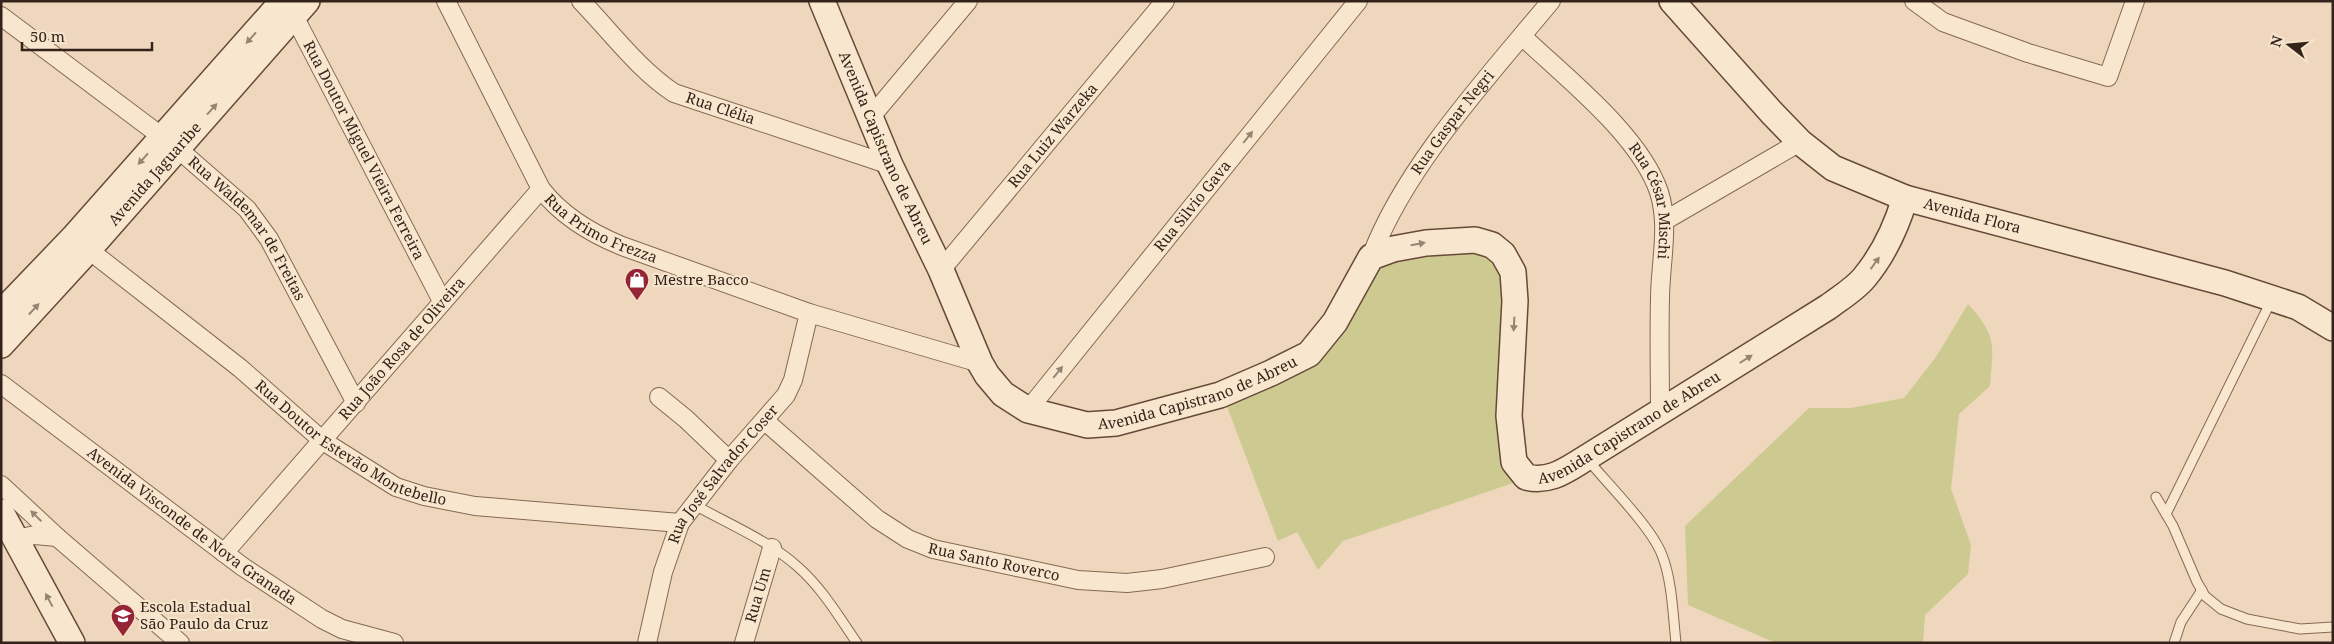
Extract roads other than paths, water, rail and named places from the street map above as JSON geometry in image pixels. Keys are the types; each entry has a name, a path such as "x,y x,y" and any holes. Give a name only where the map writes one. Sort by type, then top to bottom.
{"street":[{"name":"Rua Primo Frezza","path":"446,1 541,189 569,217 606,240 809,313 980,363"},
{"name":"Rua Clélia","path":"582,1 630,54 662,85 674,93 890,165"},
{"name":"Avenida Capistrano de Abreu","path":"822,1 890,165 941,270 980,363 987,375 1003,394 1028,410 1087,425 1116,423 1220,395 1272,373 1309,354 1335,322 1371,257 1393,249 1426,243 1475,240 1492,245 1503,254 1513,272 1515,301 1509,416 1514,462 1526,477 1538,480 1559,474 1586,458 1828,307 1863,279 1884,250 1898,223 1905,198"},
{"path":"870,118 968,1"},
{"name":"Rua Luiz Warzeka","path":"941,270 1165,1"},
{"name":"Rua Silvio Gava","path":"1028,410 1358,1"},
{"name":"Rua Gaspar Negri","path":"1371,257 1394,208 1444,132 1551,1"},
{"path":"1914,1 1944,22 2028,53 2108,77 2135,1"},
{"name":"Avenida Flora","path":"1680,4 1715,51 1800,142 1833,168 1905,198 2225,283 2298,308 2333,328"},
{"name":"Avenida Jaguaribe","path":"1,345 81,244 292,5"},
{"name":"Rua Doutor Miguel Vieira Ferreira","path":"292,5 442,301"},
{"name":"Rua Waldemar de Freitas","path":"1,16 169,143 247,209 260,224 356,403"},
{"name":"Rua César Mischi","path":"1522,36 1607,116 1648,167 1659,193 1664,221 1660,298 1660,413"},
{"path":"1664,221 1800,142"},
{"name":"Rua João Rosa de Oliveira","path":"224,553 541,189"},
{"name":"Avenida Jaguaribe","path":"1,314 81,244"},
{"name":"Rua Doutor Estevão Montebello","path":"81,244 240,368 323,441 396,487 424,496 475,506 680,523"},
{"name":"Rua José Salvador Coser","path":"647,643 663,572 680,523 729,460 765,421 790,389 800,356 809,313"},
{"name":"Avenida Visconde de Nova Granada","path":"1,384 224,553 322,619 342,629 394,643"},
{"path":"659,397 686,419 729,460"},
{"name":"Rua Santo Roverco","path":"765,421 877,519 908,539 933,549 1078,580 1127,583 1162,579 1266,556"},
{"path":"1,485 57,537 180,643"},
{"path":"1,512 70,642"},
{"path":"16,539 35,535 57,537"},
{"name":"Rua Um","path":"744,643 772,548"}],"lane":[{"path":"2166,514 2272,299"},
{"path":"1586,458 1648,532 1662,554 1671,596 1676,643"},
{"path":"2156,497 2205,596 2221,609 2247,619 2300,629 2333,627"},
{"path":"693,504 772,548 793,562 814,583 857,643"},
{"path":"2174,643 2182,622 2202,590"}],"place":[{"name":"Mestre Bacco","path":"637,301"},
{"name":"Escola Estadual São Paulo da Cruz","path":"123,637"}]}
